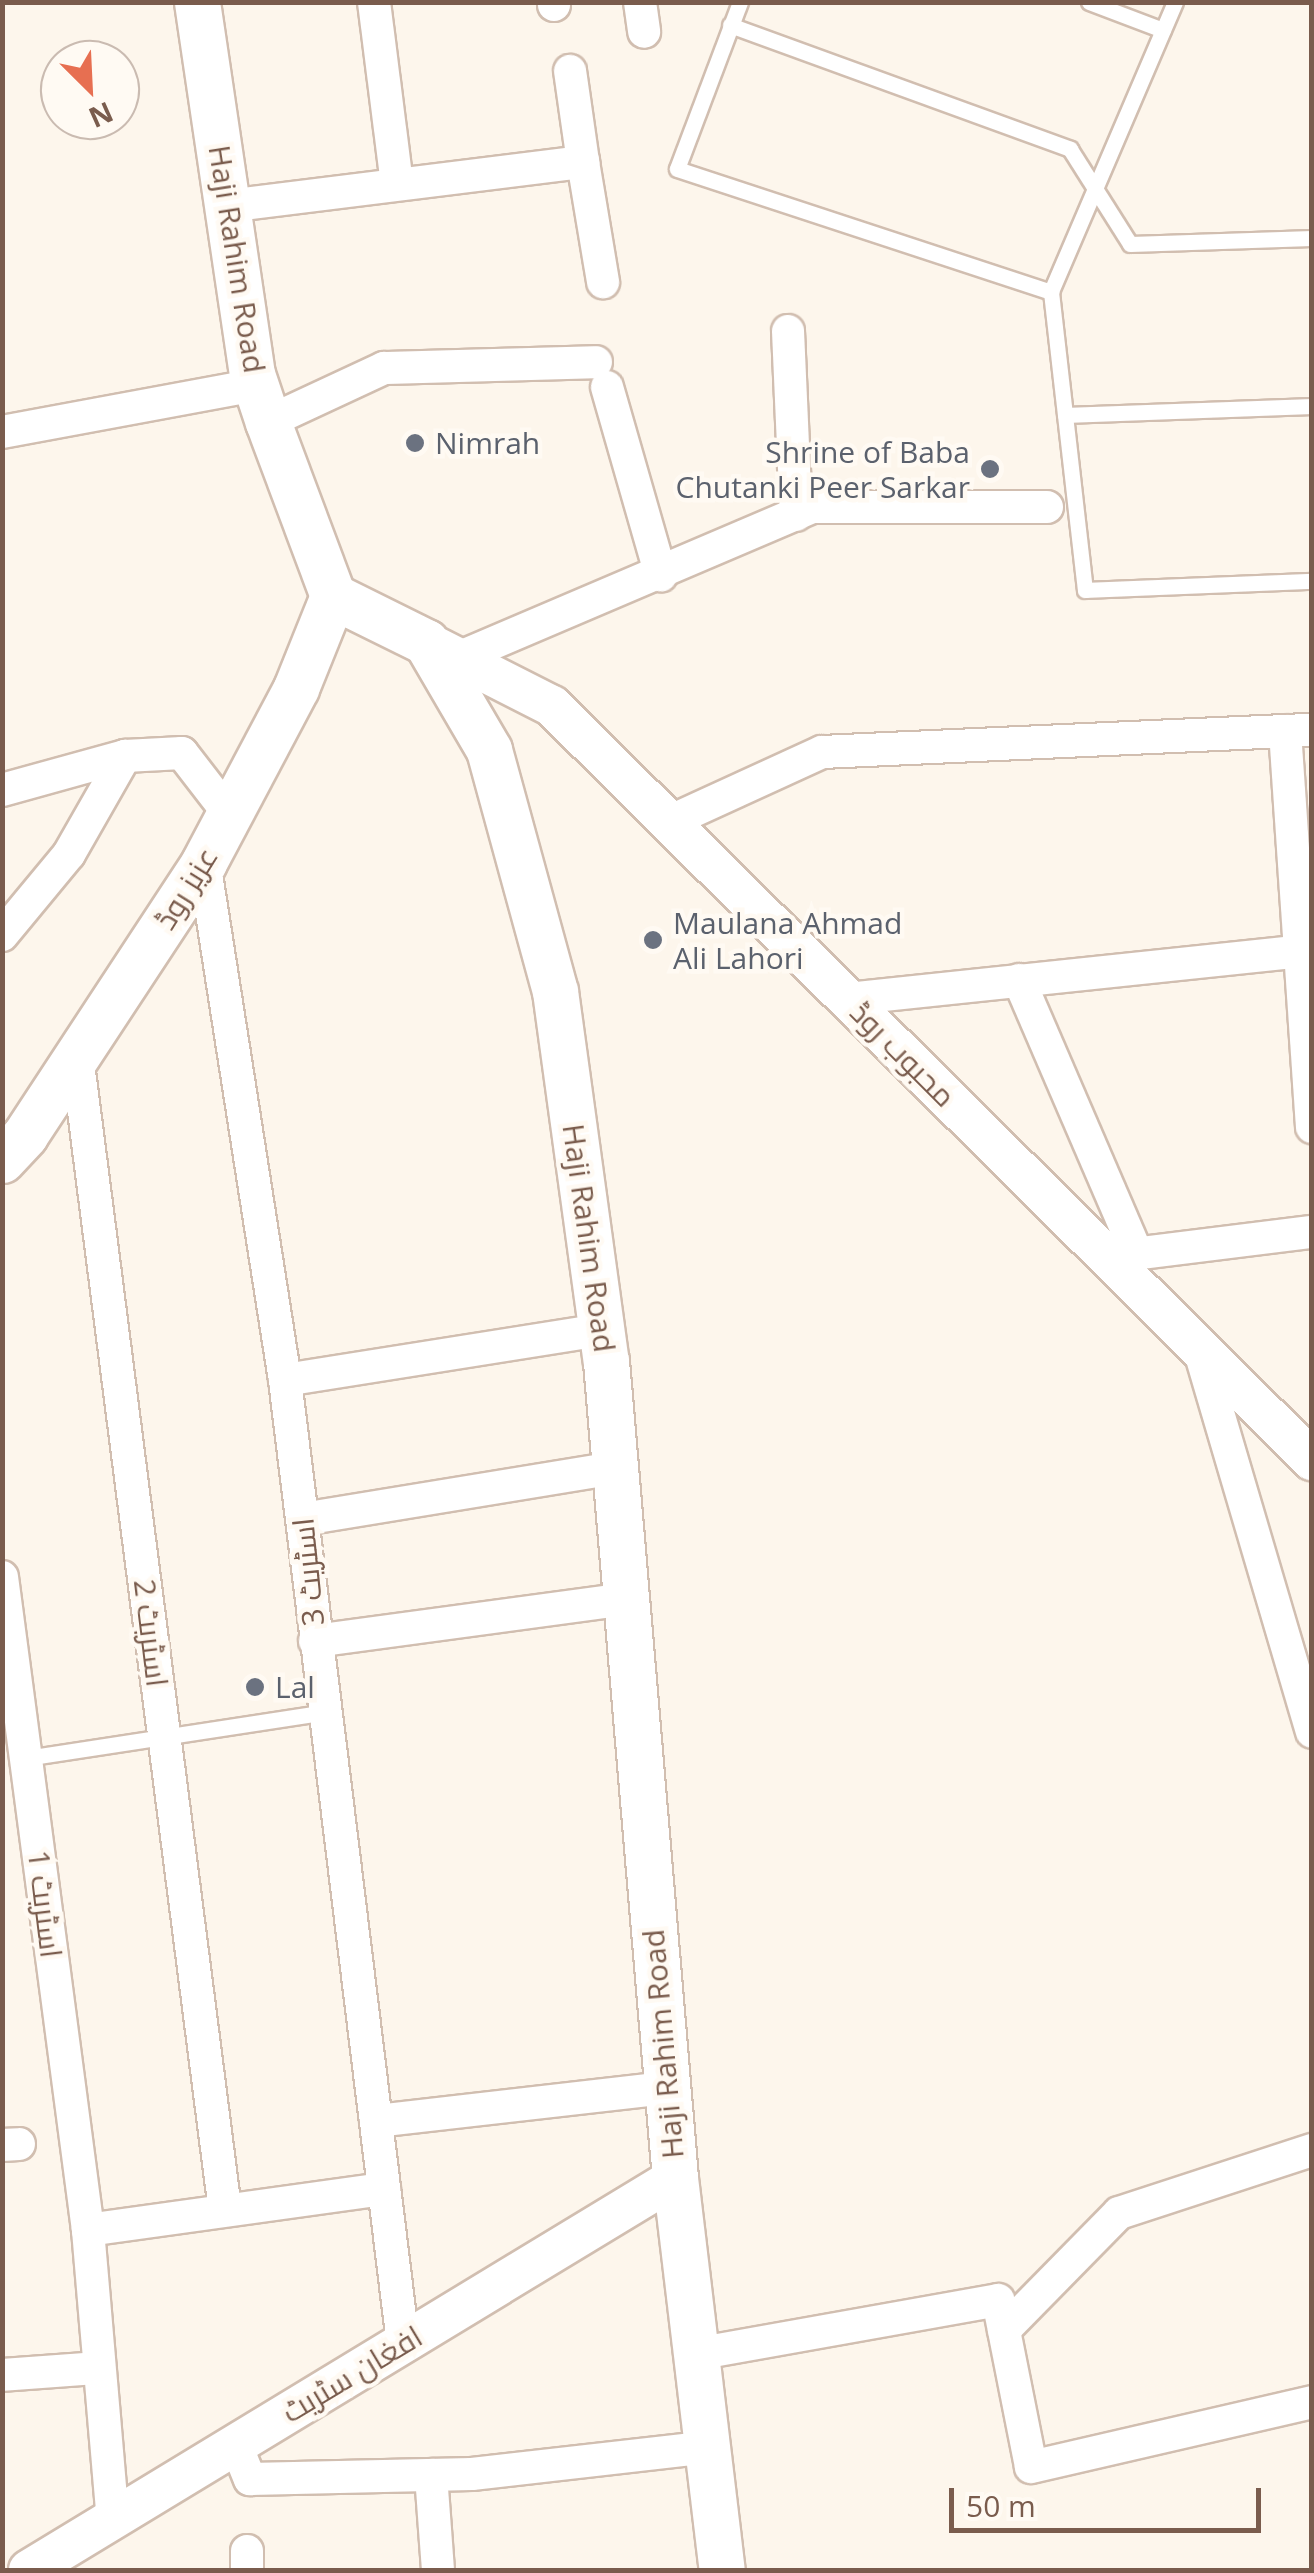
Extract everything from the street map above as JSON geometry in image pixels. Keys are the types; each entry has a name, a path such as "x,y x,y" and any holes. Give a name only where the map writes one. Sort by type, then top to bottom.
{"main road":[{"name":"Haji Rahim Road","path":"197,2 262,403 334,596"},
{"path":"334,596 442,650"},
{"name":"عزیز روڈ","path":"2,1160 77,1056 204,862 334,596"},
{"name":"Haji Rahim Road","path":"442,650 489,750 554,991 602,1330 675,2178 722,2570"}],"street":[{"path":"374,2 397,184"},
{"path":"570,71 603,282"},
{"path":"228,206 584,162"},
{"path":"788,331 796,515"},
{"path":"2,432 262,403 384,368 601,375 661,575"},
{"path":"442,650 661,575 812,508 1047,507"},
{"name":"محبوب روڈ","path":"442,650 552,706 847,998 1122,1256 1199,1348 1312,1460"},
{"path":"670,822 822,752 1299,730 1300,952 1312,1126"},
{"path":"2,790 125,756 182,753 230,815"},
{"path":"2,935 69,854 125,756"},
{"name":"اسٹریٹ 3","path":"204,862 286,1380 403,2343"},
{"path":"847,998 1300,952"},
{"path":"1019,980 1122,1256 1312,1232"},
{"name":"اسٹریٹ 2","path":"77,1056 225,2210"},
{"path":"286,1380 602,1330"},
{"path":"1199,1348 1312,1732"},
{"path":"303,1519 615,1468"},
{"name":"اسٹریٹ 1","path":"2,1577 88,2230 113,2520"},
{"path":"315,1640 626,1599"},
{"path":"376,2121 667,2088"},
{"path":"1004,2330 1119,2213 1312,2150"},
{"name":"افغان سٹریٹ","path":"51,2565 113,2520 675,2178"},
{"path":"88,2230 384,2188"},
{"path":"696,2354 998,2300 1031,2467 1312,2402"},
{"path":"2,2375 97,2368"},
{"path":"236,2444 250,2480 431,2475 708,2448"},
{"path":"431,2475 438,2570"}],"lane":[{"path":"740,2 677,169 1051,292"},
{"path":"1089,2 1164,30"},
{"path":"1175,2 1051,292 1085,590 1312,581"},
{"path":"730,25 1070,149 1130,244 1312,238"},
{"path":"1065,414 1312,406"},
{"path":"26,1758 324,1712"}],"place":[{"name":"Nimrah","path":"415,443"},
{"name":"Shrine of Baba Chutanki Peer Sarkar","path":"990,469"},
{"name":"Maulana Ahmad Ali Lahori","path":"653,940"},
{"name":"Lal","path":"255,1687"}]}
